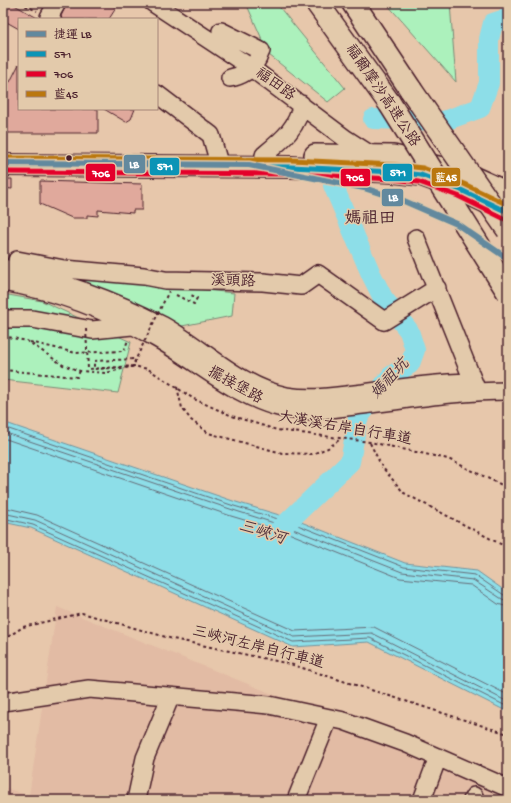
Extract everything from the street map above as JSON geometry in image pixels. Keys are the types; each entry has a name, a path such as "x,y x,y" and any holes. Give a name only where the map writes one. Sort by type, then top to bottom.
{"highway":[{"name":"福爾摩沙高速公路","path":"317,3 390,104 508,292"},
{"name":"福爾摩沙高速公路","path":"353,3 411,90 507,205"}],"main road":[{"path":"3,152 219,160 304,165 380,166 421,175 507,205"},
{"path":"3,165 219,160 264,155 304,165"},
{"path":"380,166 393,156 466,174 507,205"}],"street":[{"name":"福田路","path":"153,3 255,60 301,104 380,166"},
{"path":"221,31 261,51 240,76 230,78"},
{"path":"158,95 211,135 219,160"},
{"path":"264,155 291,131 300,115 301,104"},
{"path":"304,165 352,178"},
{"path":"416,238 435,289 475,386"},
{"name":"溪頭路","path":"3,258 64,269 144,276 180,282 263,282 301,286 318,274 384,321 435,289"},
{"name":"擺接堡路","path":"3,268 58,283 133,311 163,326 246,380 266,390 287,396 325,403"},
{"name":"擺接堡路","path":"3,282 26,286 63,296 132,326 156,338 258,401 283,408 508,381"},
{"path":"3,319 32,319 86,329 132,326"},
{"name":"擺接堡路","path":"475,386 508,391"},
{"path":"3,702 89,690 170,698 269,705 329,718 405,743 508,788"},
{"path":"136,800 145,758 170,698"},
{"path":"296,800 329,718"},
{"path":"422,800 438,757"}],"path":[{"path":"20,3 52,13"},
{"path":"86,329 88,369 96,368 128,367 135,366 135,359 94,361 94,369 132,367 135,360 169,291"},
{"path":"27,341 76,353 124,351 132,326"},
{"name":"大漢溪右岸自行車道","path":"3,336 27,341 63,365 80,371 106,373 133,366 148,369 194,399 232,416 277,430 369,442 448,459 508,488"},
{"path":"3,370 77,377 80,371"},
{"path":"177,387 182,408 191,420 208,433 282,453 312,454 328,448 340,439"},
{"path":"369,442 382,467 404,493 508,548"},
{"name":"三峽河左岸自行車道","path":"3,640 23,627 82,613 173,639 290,664 508,734"}],"shaded area":[{"path":"57,607 508,789 508,800 3,800 3,787 29,796"}],"green space":[{"path":"246,3 276,3 345,88 328,102 269,55"},
{"path":"386,3 450,3 456,82"},
{"path":"51,274 234,293 232,316 182,326"},
{"path":"3,294 42,301 131,342 118,393 3,380"}],"water":[{"name":"三峽河","path":"3,422 236,502 296,520 405,563 477,571 508,593 508,712 369,642 293,647 31,528 3,522"}],"building":[{"path":"3,3 11,3 37,18 18,18 18,28 3,20"},
{"path":"67,3 109,3 116,8 110,18 62,18 61,16"},
{"path":"18,66 18,110 98,110 98,133 3,133 3,82 10,82"},
{"path":"106,110 135,110 131,119 126,122"},
{"path":"3,179 12,179 12,189 3,188"},
{"path":"40,181 142,184 142,210 133,210 133,213 98,210 98,216 87,215 87,218 72,218 40,204"}],"waterway":[{"name":"媽祖坑","path":"373,119 444,121 480,108 489,83 489,39 493,23 508,18"},
{"name":"媽祖坑","path":"273,536 350,462 358,418 391,376 410,364 415,350 409,331 383,298 371,274 333,185"}],"metro line":[{"name":"LB","path":"3,163 249,165 364,188 404,201 457,224 508,259"}],"transit line":[{"name":"藍45","path":"3,158 291,160 395,165 423,168 464,184 508,205"},
{"name":"571","path":"3,165 291,167 394,172 421,175 461,190 503,210 508,192"},
{"name":"706","path":"3,172 291,174 393,179 419,182 458,196 505,219"}],"district":[{"name":"媽祖田","path":"370,220"}]}
